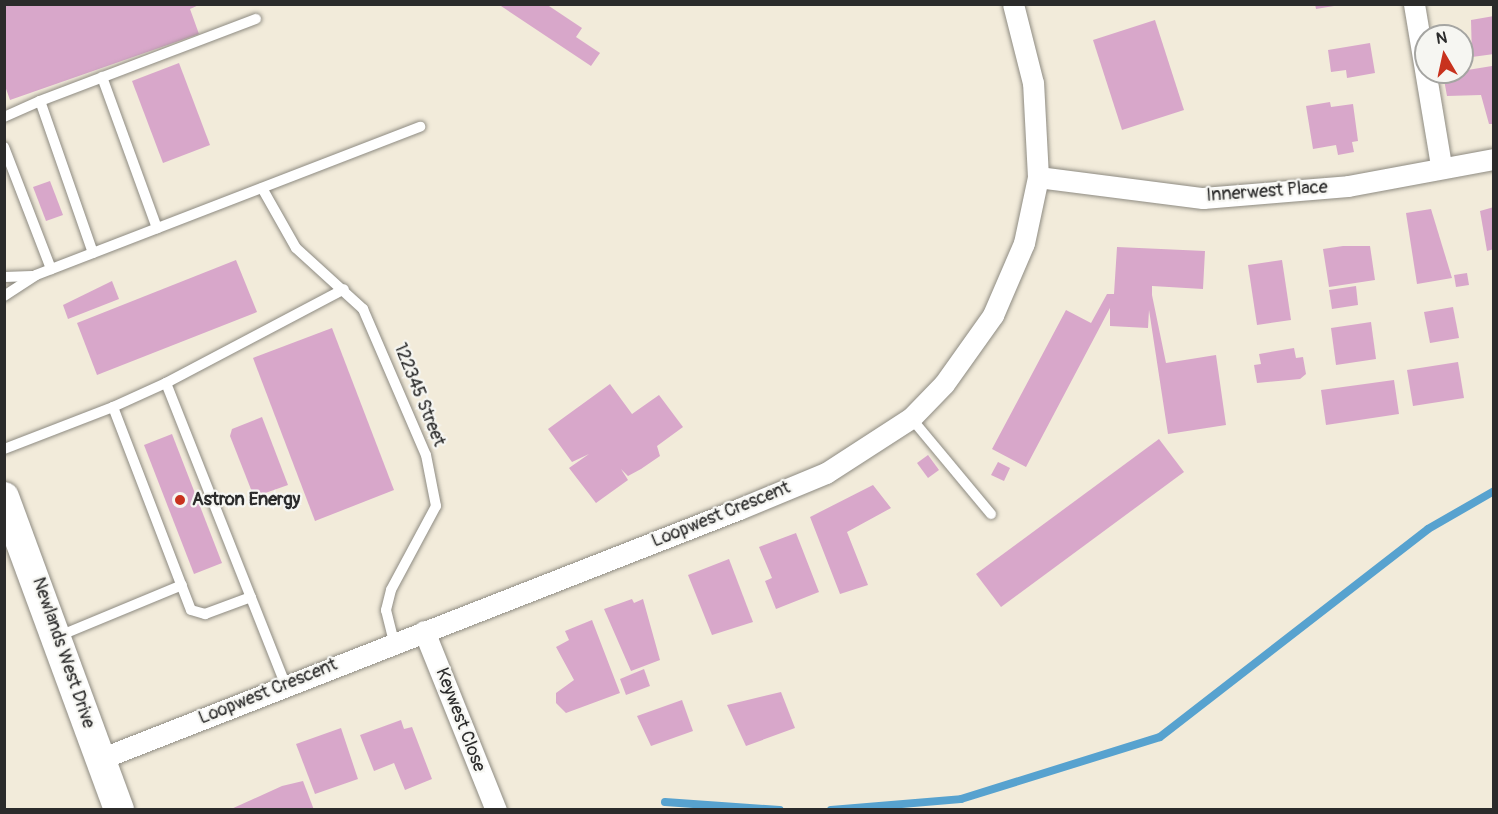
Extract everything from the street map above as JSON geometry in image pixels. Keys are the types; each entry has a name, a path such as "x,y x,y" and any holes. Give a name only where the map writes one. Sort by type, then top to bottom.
{"street":[{"name":"Loopwest Crescent","path":"100,759 285,684 826,473 911,418 944,384 993,315 1024,243 1038,177 1033,83 1013,4"},
{"path":"1414,4 1441,166"},
{"name":"Innerwest Place","path":"1038,177 1203,198 1348,186 1441,166 1494,159"},
{"name":"Newlands West Drive","path":"4,497 59,636 118,810"},
{"name":"Keywest Close","path":"424,631 496,810"}],"lane":[{"path":"4,117 40,100 256,19"},
{"path":"102,77 157,228"},
{"path":"40,100 93,253"},
{"path":"4,296 36,275 420,127"},
{"path":"4,147 51,269"},
{"name":"122345 Street","path":"262,188 296,248 344,289 363,309 380,341 435,486 428,527 401,571 386,610 394,643"},
{"path":"4,277 36,275"},
{"path":"4,449 166,384 344,289"},
{"path":"166,384 285,684"},
{"path":"113,407 182,585 197,615 251,597"},
{"path":"911,418 991,513"},
{"path":"59,636 182,585"}],"building":[{"path":"5,4 201,4 190,9 199,34 10,100 5,86"},
{"path":"498,4 546,4 582,28 576,37 600,53 591,66"},
{"path":"1315,4 1334,4 1334,6 1316,9"},
{"path":"1494,16 1494,54 1474,57 1474,24 1471,24 1471,20"},
{"path":"1155,20 1184,110 1122,130 1093,40"},
{"path":"1370,43 1375,73 1347,78 1346,70 1331,72 1328,50"},
{"path":"179,63 210,145 163,163 132,81"},
{"path":"1492,66 1494,124 1489,124 1481,95 1447,96 1445,84 1474,84 1474,69"},
{"path":"1330,102 1331,107 1353,104 1358,141 1352,142 1354,152 1338,155 1336,145 1313,149 1306,106"},
{"path":"50,181 63,215 46,221 33,187"},
{"path":"1494,207 1494,249 1487,251 1480,211"},
{"path":"1431,209 1452,278 1417,284 1406,213"},
{"path":"1370,246 1375,280 1329,287 1323,249"},
{"path":"1117,247 1205,251 1203,289 1152,286 1152,295 1166,363 1216,355 1226,425 1168,434 1149,310 1148,328 1110,326 1110,308 1026,467 992,449 1066,310 1091,323 1107,294 1114,294"},
{"path":"236,260 257,312 97,375 77,323"},
{"path":"1282,260 1291,320 1257,325 1248,265"},
{"path":"1467,273 1469,285 1456,287 1454,275"},
{"path":"112,281 119,299 68,319 63,305"},
{"path":"1356,286 1358,305 1332,309 1329,290"},
{"path":"1453,307 1459,338 1430,343 1424,312"},
{"path":"1371,322 1376,359 1336,365 1331,328"},
{"path":"332,328 394,490 315,521 253,358"},
{"path":"1294,348 1296,358 1303,357 1306,374 1300,379 1257,383 1254,365 1261,364 1259,354"},
{"path":"1458,362 1464,398 1413,406 1407,370"},
{"path":"1394,380 1399,414 1326,425 1321,390"},
{"path":"610,384 632,414 659,395 683,427 657,446 660,456 641,469 628,476 621,469 628,480 596,503 569,468 589,454 572,462 548,429"},
{"path":"262,417 288,485 254,497 230,436 232,429"},
{"path":"172,434 222,563 194,574 144,445"},
{"path":"1159,439 1184,472 1001,607 976,574"},
{"path":"928,455 939,470 928,478 917,463"},
{"path":"998,462 1010,468 1004,481 991,475"},
{"path":"873,485 891,508 847,532 868,585 840,594 810,517"},
{"path":"796,533 819,592 776,609 765,581 772,578 759,547"},
{"path":"729,559 753,622 712,635 688,575"},
{"path":"632,599 634,603 643,599 660,660 631,671 604,609"},
{"path":"592,620 620,693 566,713 556,703 556,693 574,680 556,647 569,640 565,631"},
{"path":"644,669 650,686 626,695 620,679"},
{"path":"781,692 795,728 746,746 727,705"},
{"path":"682,700 693,731 651,746 637,716"},
{"path":"401,720 404,729 412,727 432,779 405,790 394,763 374,771 360,735"},
{"path":"341,728 358,779 315,794 296,744"},
{"path":"303,781 314,810 229,810 282,786"}],"waterway":[{"path":"831,810 961,799 1160,737 1428,529 1494,491"},
{"path":"665,802 780,810"}],"place":[{"name":"Astron Energy","path":"180,500"}]}
